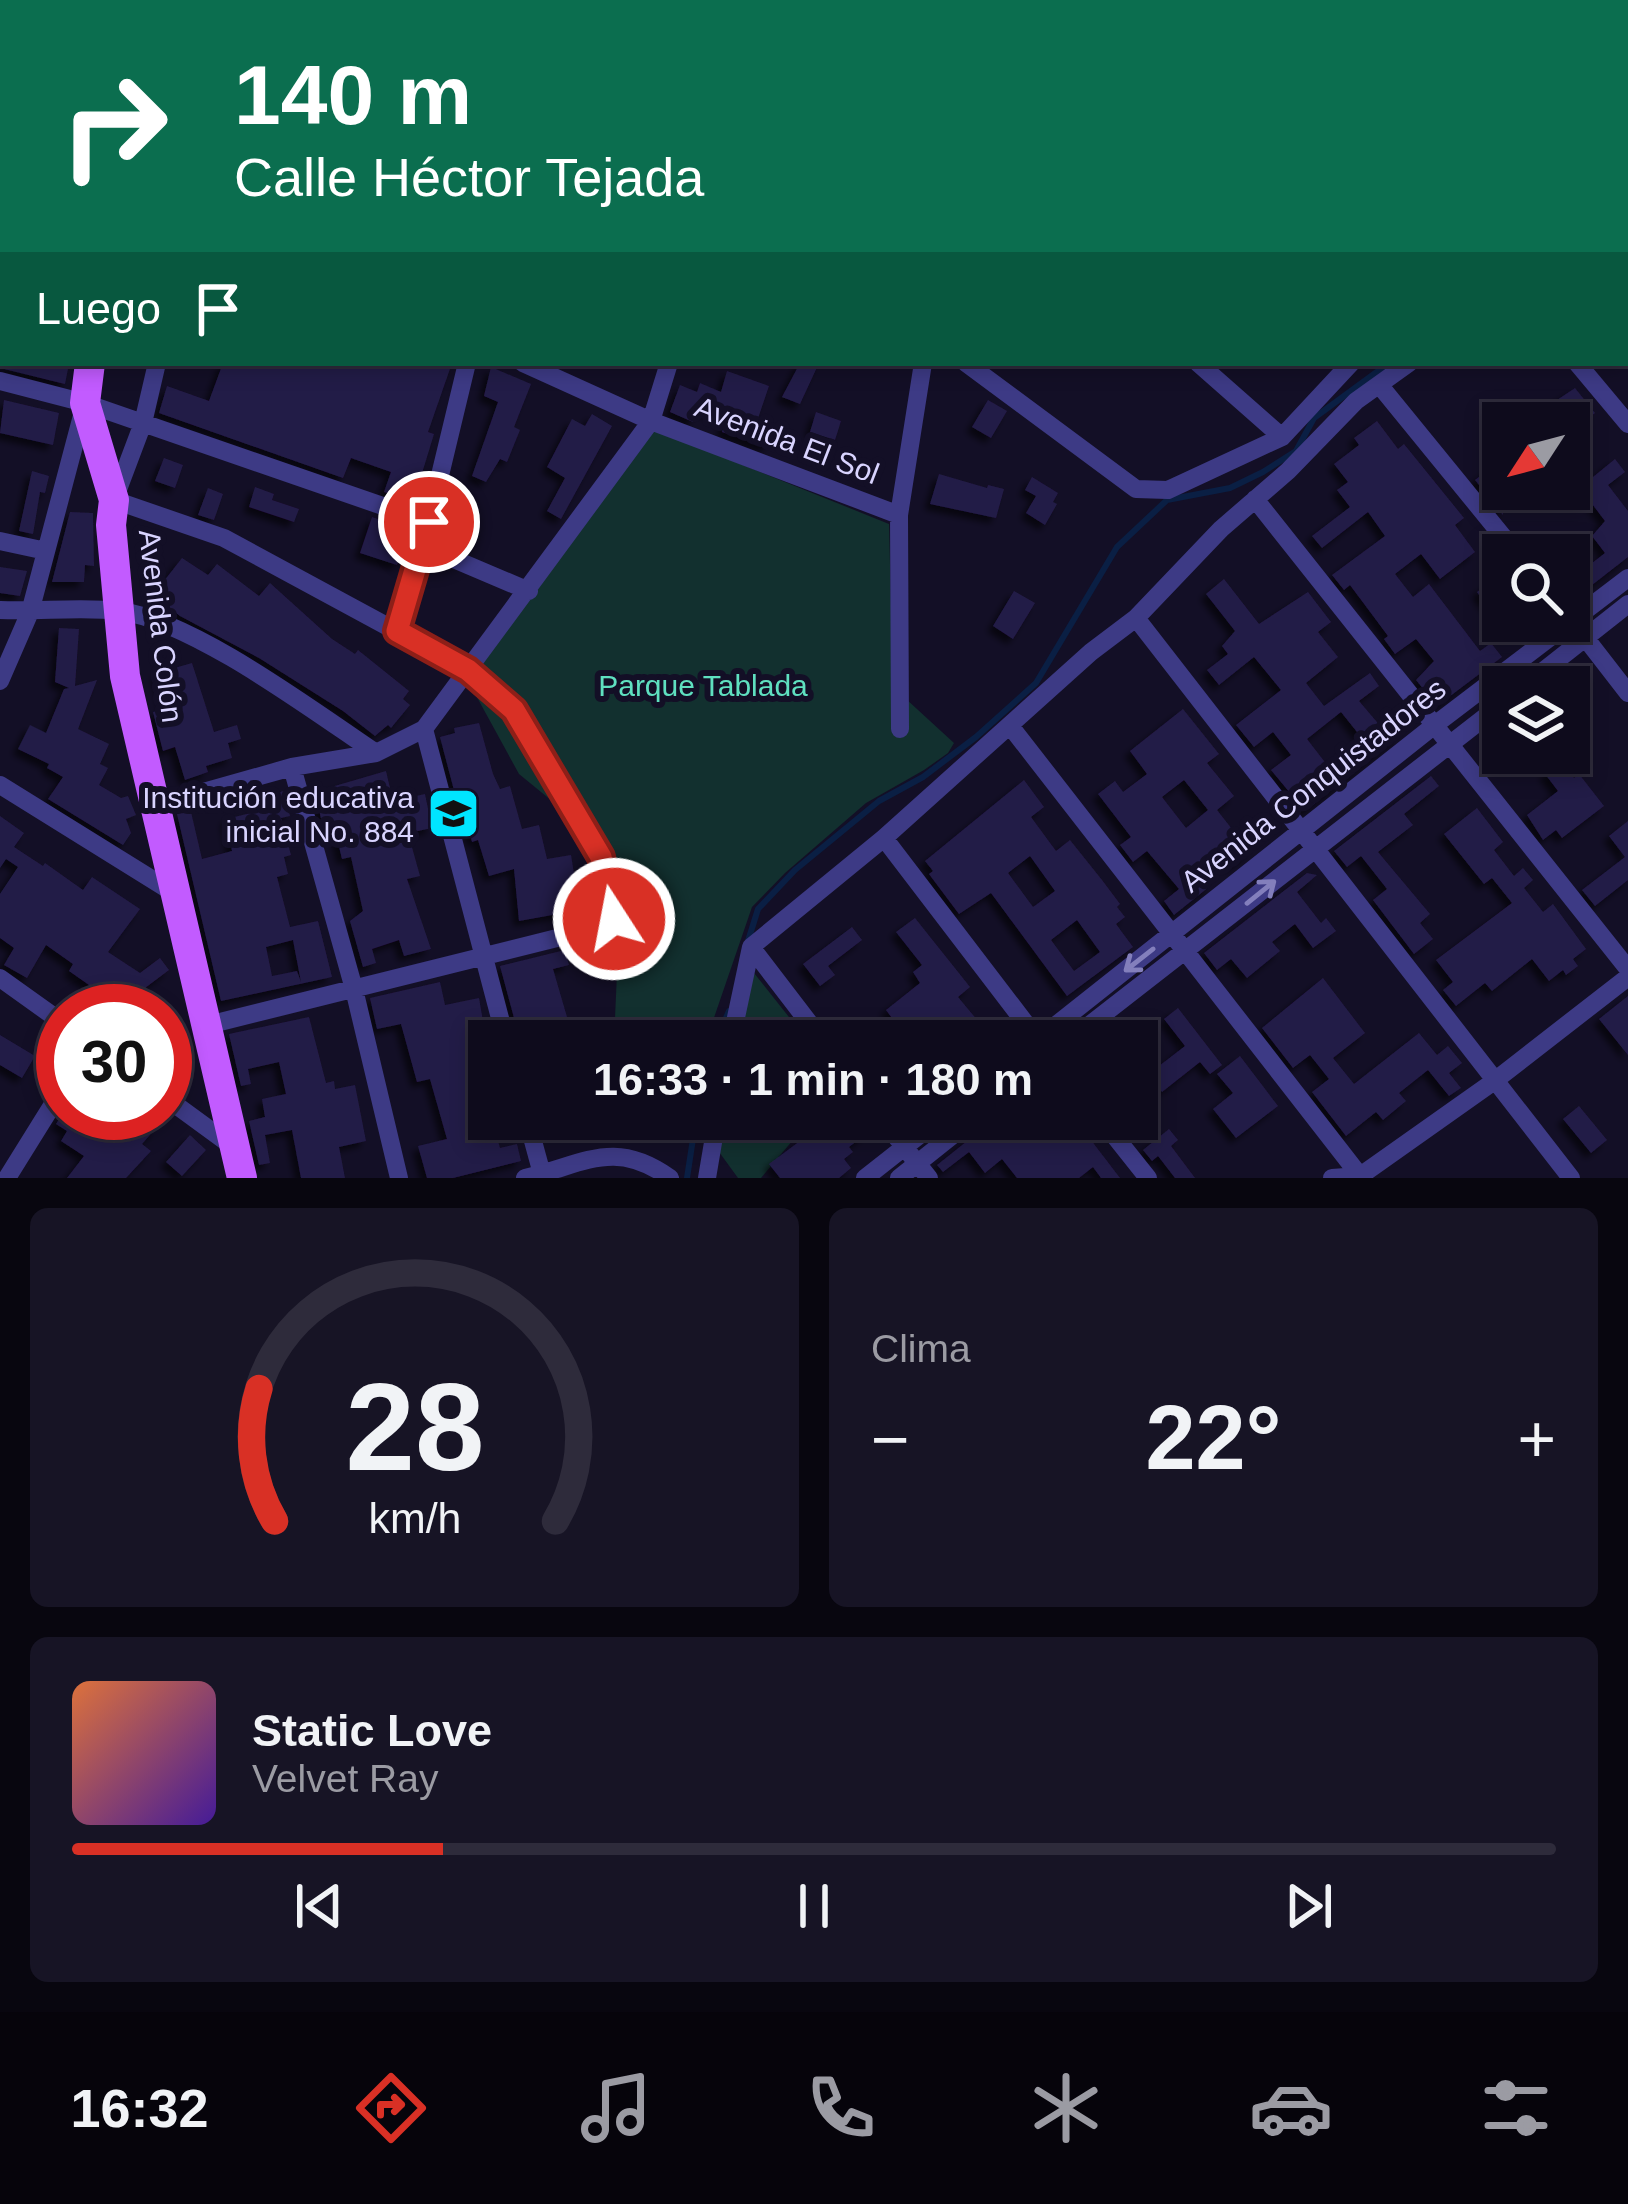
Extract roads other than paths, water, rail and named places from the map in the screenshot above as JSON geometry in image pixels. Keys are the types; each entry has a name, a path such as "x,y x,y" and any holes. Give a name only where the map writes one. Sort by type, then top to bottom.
{"main road":[{"name":"Avenida Colón","path":"90,366 85,404 114,500 111,525 125,676 242,1178"}],"street":[{"path":"156,366 143,423 114,500 224,538 468,670 514,710 601,857 615,911 608,925 204,1026"},
{"path":"397,631 423,546 466,366"},
{"name":"Avenida El Sol","path":"530,366 651,421 899,515"},
{"path":"154,806 292,767 376,752 424,729 651,421 668,366"},
{"path":"900,729 899,515 923,366"},
{"path":"970,366 1136,489 1168,490 1282,437 1348,366"},
{"path":"1201,366 1282,437"},
{"path":"735,1020 751,947 1136,618 1357,401 1406,366"},
{"path":"1580,366 1628,424"},
{"path":"0,381 143,423 429,522"},
{"path":"1381,387 1501,534"},
{"path":"0,681 29,612 85,404"},
{"path":"65,470 105,469"},
{"path":"1255,499 1628,973 1493,1082 1360,1176 1332,1178"},
{"path":"0,541 46,551"},
{"path":"423,546 529,591"},
{"name":"Avenida Conquistadores","path":"1590,613 1628,578"},
{"name":"Avenida Conquistadores","path":"1590,620 1628,604"},
{"path":"0,610 117,610 158,619 274,685 376,752"},
{"path":"1136,618 1571,1178"},
{"name":"Avenida Conquistadores","path":"1064,1020 1436,724 1553,642"},
{"name":"Avenida Conquistadores","path":"1541,666 1562,642"},
{"path":"1588,642 1628,693"},
{"name":"Avenida Conquistadores","path":"1097,1020 1482,720"},
{"path":"1011,727 1360,1176"},
{"path":"424,729 501,1020"},
{"path":"292,767 354,988 399,1178"},
{"path":"0,785 174,892"},
{"path":"884,838 1022,1020"},
{"path":"751,947 807,1020"},
{"path":"0,978 36,1004"},
{"path":"192,1117 232,1146"},
{"path":"7,1178 36,1131"},
{"path":"528,1140 530,1177 614,1154 648,1162 670,1178"},
{"path":"707,1178 713,1140"},
{"path":"898,1140 923,1171"},
{"path":"865,1178 914,1140"},
{"path":"899,1178 923,1171 953,1140"},
{"path":"1118,1140 1148,1178"}],"waterway":[{"path":"748,941 758,909 795,870 879,801 923,777 976,737 1036,683 1117,547 1167,500 1230,488 1263,472 1296,451 1314,418 1385,366"},
{"path":"725,1020 729,1011"},
{"path":"687,1178 693,1140"}],"place":[{"name":"Institución educativa inicial No. 884","path":"453,814"}],"park label":[{"name":"Parque Tablada","path":"703,685"}]}
